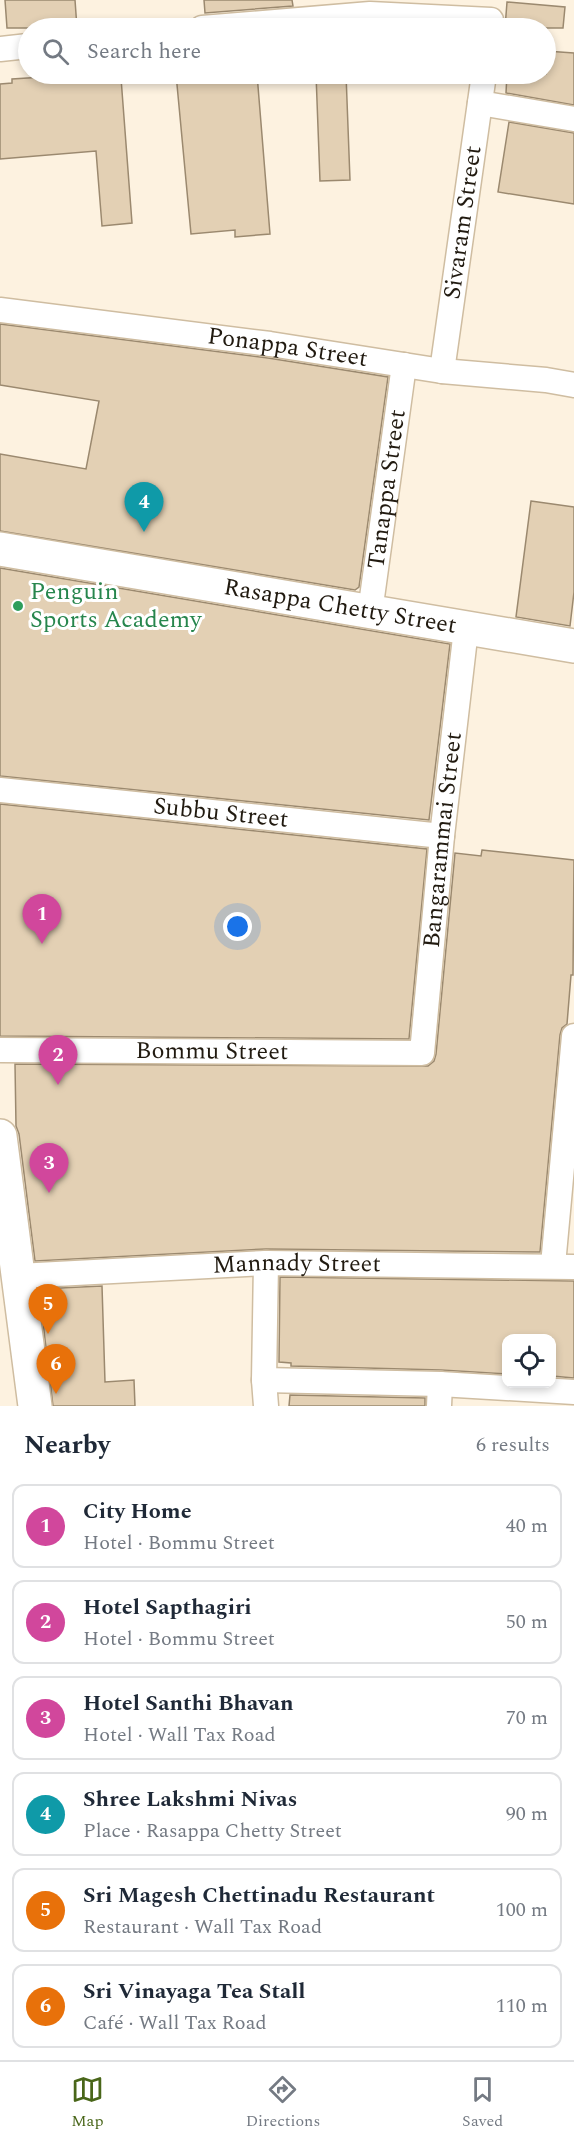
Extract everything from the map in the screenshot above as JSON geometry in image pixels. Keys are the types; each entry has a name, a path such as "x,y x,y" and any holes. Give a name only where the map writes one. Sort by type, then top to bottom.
{"street":[{"path":"322,18 370,14 492,16"},
{"path":"0,50 18,47"},
{"name":"Sivaram Street","path":"442,371 483,84"},
{"path":"480,104 574,120"},
{"name":"Ponappa Street","path":"0,310 270,344 442,371 546,380 574,386"},
{"name":"Tanappa Street","path":"370,612 404,365"},
{"name":"Rasappa Chetty Street","path":"0,549 574,646"},
{"name":"Bangarammai Street","path":"422,1053 442,836 466,629"},
{"name":"Subbu Street","path":"0,790 442,836"},
{"path":"563,1266 574,1036"},
{"name":"Bommu Street","path":"0,1050 422,1053"},
{"path":"0,1136 35,1406"},
{"path":"266,1263 264,1380 266,1406"},
{"name":"Mannady Street","path":"18,1276 266,1263 563,1266"},
{"path":"264,1380 439,1395 567,1397"}],"building":[{"path":"5,0 75,0 76,18 18,18 18,28 7,28"},
{"path":"204,0 292,0 293,6 205,13"},
{"path":"507,2 565,7 563,28 556,28 556,18 506,18"},
{"path":"556,52 574,53 574,105 506,93 506,84 556,84"},
{"path":"12,79 18,79 18,84 121,84 132,223 102,226 96,151 0,159 0,84 12,83"},
{"path":"177,84 258,84 270,234 235,237 235,230 191,234"},
{"path":"316,84 346,84 350,180 320,181"},
{"path":"509,122 574,133 574,204 498,192"},
{"path":"0,324 268,358 388,377 359,587 355,590 0,531 0,454 86,469 99,401 0,385"},
{"path":"531,501 574,507 574,592 570,626 516,617"},
{"path":"0,568 450,644 429,820 0,776"},
{"path":"0,804 427,849 409,1039 0,1036"},
{"path":"482,850 574,860 573,975 571,975 567,1024 562,1028 560,1035 540,1252 266,1249 35,1261 19,1134 16,1126 15,1064 428,1066 434,1061 436,1054 455,853 481,856"},
{"path":"280,1277 574,1281 574,1378 556,1376 556,1334 502,1334 502,1374 291,1366 291,1363 279,1362"},
{"path":"102,1286 105,1382 134,1380 135,1406 53,1406 39,1289"},
{"path":"290,1395 425,1398 425,1406 289,1406"}],"place":[{"name":"Shree Lakshmi Nivas","path":"144,532"},
{"name":"Penguin Sports Academy","path":"18,606"},
{"name":"City Home","path":"42,944"},
{"name":"Hotel Sapthagiri","path":"58,1085"},
{"name":"Hotel Santhi Bhavan","path":"49,1193"},
{"name":"Sri Magesh Chettinadu Restaurant","path":"48,1334"},
{"name":"Sri Vinayaga Tea Stall","path":"56,1394"}]}
